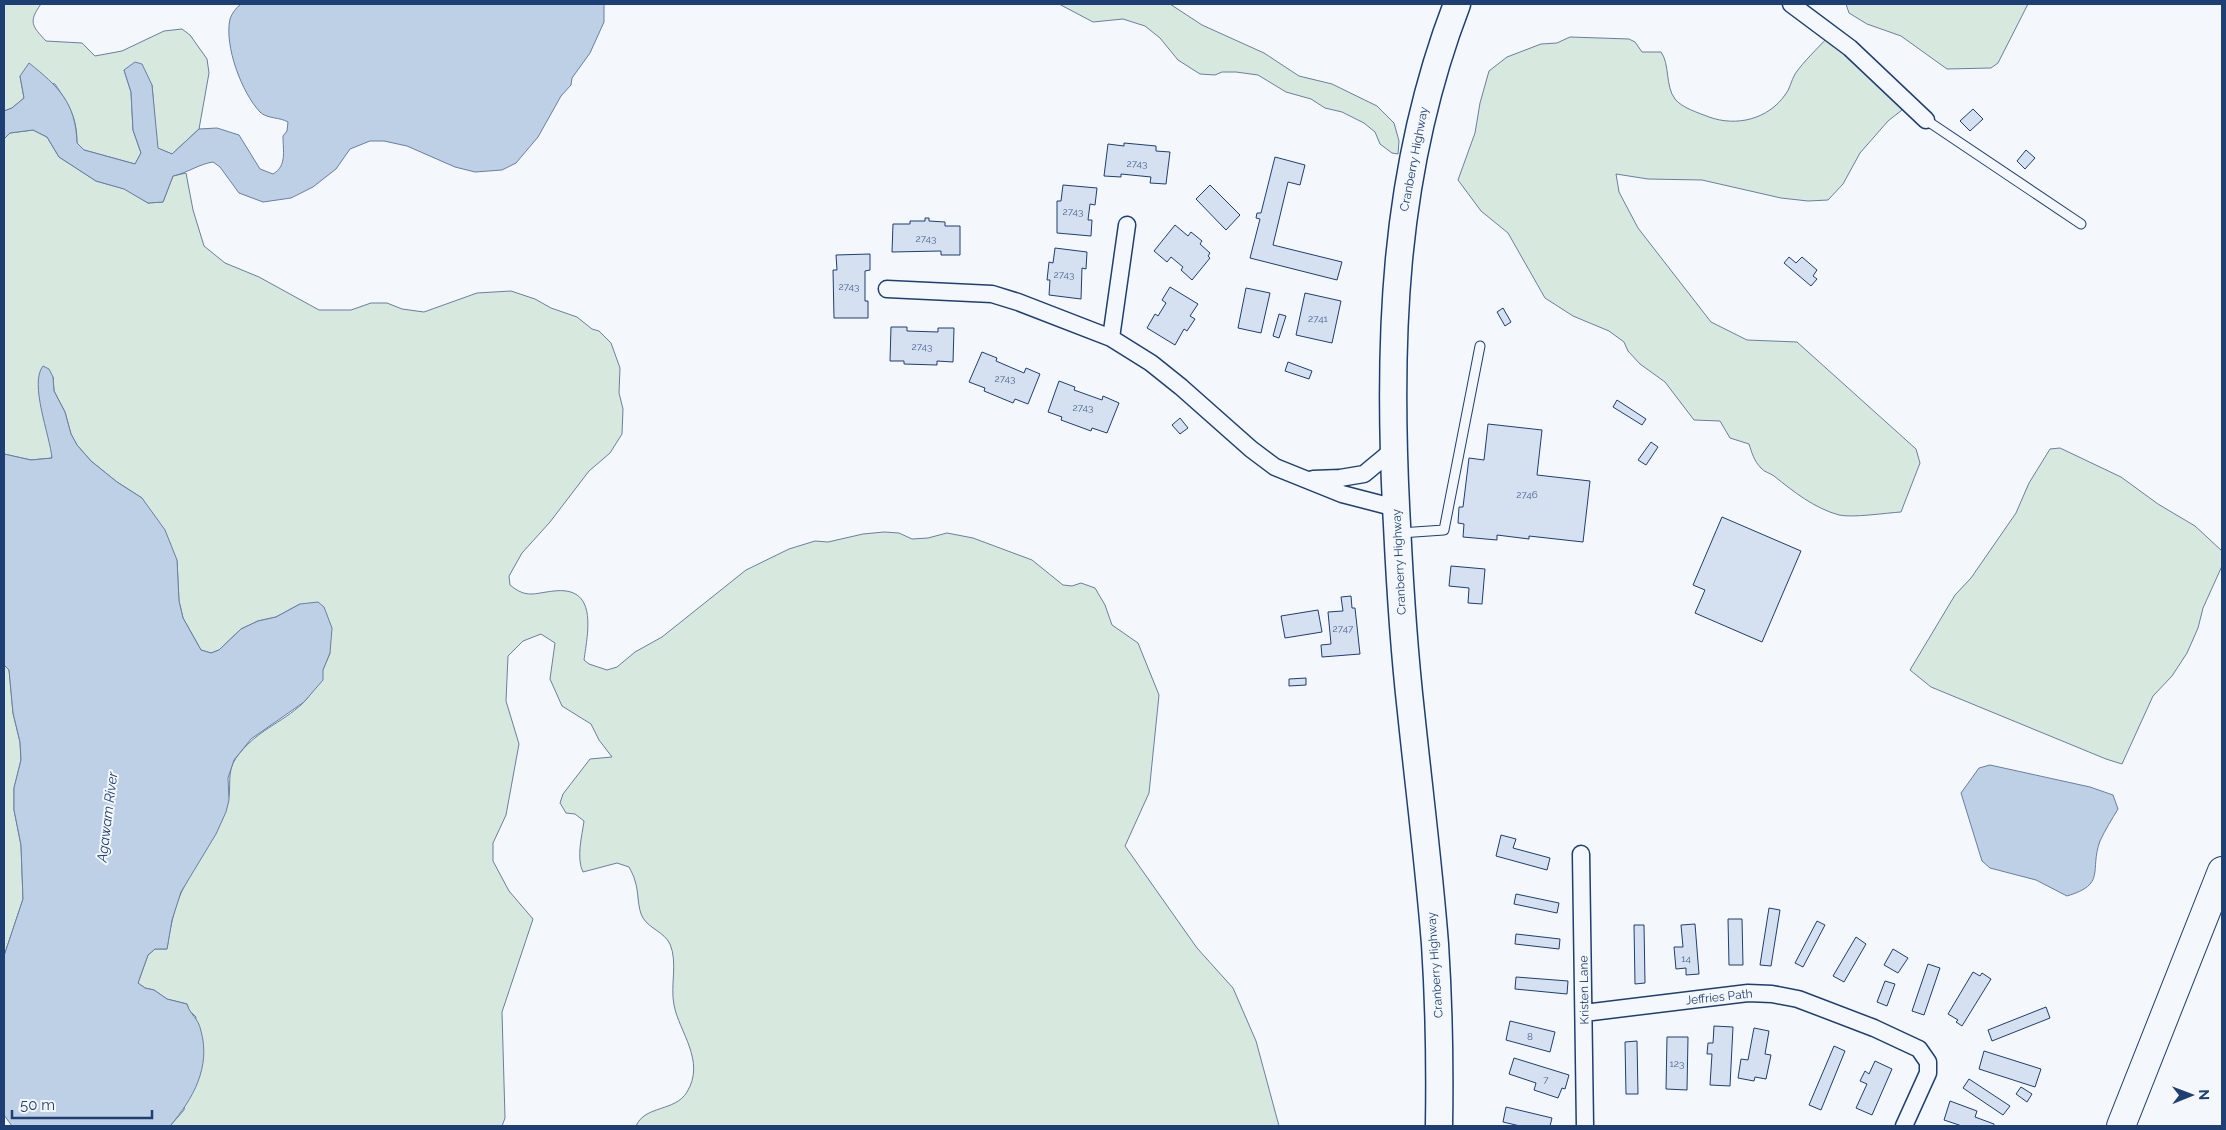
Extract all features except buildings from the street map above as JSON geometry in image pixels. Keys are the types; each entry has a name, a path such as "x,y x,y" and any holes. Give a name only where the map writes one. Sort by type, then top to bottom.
{"highway":[{"path":"2121,1126 2222,871"}],"main road":[{"name":"Cranberry Highway","path":"1439,1126 1439,1028 1435,942 1404,644 1397,534 1393,450 1394,322 1398,264 1413,152 1429,86 1457,4"}],"street":[{"path":"1791,4 1850,48 1926,120"},
{"path":"1110,338 1127,225"},
{"path":"887,289 992,294 1018,302 1110,338 1150,363 1182,387 1251,449 1275,467 1342,494 1396,508"},
{"path":"1306,479 1340,478 1364,474 1393,450"},
{"name":"Kristen Lane","path":"1581,854 1584,1126"},
{"name":"Jeffries Path","path":"1584,1013 1734,994 1772,994 1798,999 1874,1028 1913,1045 1923,1053 1928,1062 1926,1079 1904,1126"}],"lane":[{"path":"1926,120 2081,224"},
{"path":"1397,534 1444,530 1480,346"}],"shaded area":[{"path":"4,4 41,4 34,15 33,24 46,41 82,43 95,56 122,51 164,31 182,29 190,35 207,59 209,73 199,129 172,154 157,148 152,85 124,70 131,92 133,130 141,153 135,164 84,150 77,143 74,118 55,84 20,76 24,98 12,108 4,111"},
{"path":"1059,4 1170,4 1202,25 1264,53 1299,76 1332,84 1377,106 1394,123 1399,141 1398,154 1392,153 1380,144 1375,132 1364,123 1342,112 1325,108 1311,99 1286,92 1258,75 1236,72 1222,72 1215,75 1200,74 1178,60 1160,38 1145,26 1123,19 1093,22"},
{"path":"1846,4 2028,4 1998,63 1991,68 1947,69 1901,36 1867,24 1849,13"},
{"path":"1570,37 1629,39 1635,42 1642,52 1661,52 1666,63 1672,94 1678,102 1691,110 1709,117 1720,120 1741,121 1761,115 1778,103 1787,93 1799,69 1828,37 1907,106 1888,121 1860,153 1843,184 1828,200 1808,201 1781,198 1702,180 1648,179 1616,174 1619,192 1638,228 1711,322 1747,340 1797,342 1916,449 1920,463 1901,512 1845,516 1821,508 1762,469 1755,460 1749,444 1730,438 1720,421 1694,420 1665,382 1640,364 1628,351 1624,342 1609,331 1573,316 1545,298 1508,233 1481,211 1458,180 1475,133 1480,103 1489,71 1507,57 1541,44 1557,43"},
{"path":"33,130 47,137 59,157 96,181 125,189 148,203 163,202 173,176 186,173 193,210 204,246 225,263 259,277 319,310 351,310 371,303 387,303 402,309 424,312 477,293 511,291 577,317 592,329 599,331 611,343 620,368 619,393 623,409 622,434 610,453 589,471 550,522 522,553 509,576 510,585 526,594 568,591 578,596 584,603 587,613 588,624 584,660 589,664 607,670 617,667 635,652 662,637 746,570 789,549 815,541 828,542 863,534 884,532 899,533 912,539 928,538 947,533 973,538 1032,560 1063,585 1072,586 1081,583 1095,588 1105,605 1112,625 1138,643 1159,695 1149,793 1125,846 1197,948 1233,988 1256,1041 1279,1126 636,1126 640,1119 646,1115 675,1103 682,1098 692,1080 693,1058 674,1005 674,966 670,944 661,933 649,925 643,918 634,877 629,867 617,863 583,872 580,854 584,821 575,814 566,813 560,803 563,794 590,759 612,757 599,740 591,724 562,706 550,679 555,643 541,634 523,641 508,656 506,701 519,744 506,815 493,843 493,861 509,891 533,919 502,1012 505,1118 502,1126 170,1126 184,1110 196,1017 189,1010 187,1004 167,999 154,990 145,988 138,983 148,955 155,949 167,949 178,900 224,814 228,802 230,774 233,763 244,748 260,734 303,703 315,686 330,653 300,604 276,617 258,621 241,629 219,650 211,653 201,650 183,618 179,601 177,561 142,498 117,482 91,461 77,445 71,434 65,412 54,391 53,377 52,458 31,460 4,454 4,139 10,133"},
{"path":"2060,448 2121,477 2158,504 2195,526 2222,551 2222,566 2203,608 2198,628 2187,653 2172,676 2153,696 2122,764 1931,687 1910,670 1955,595 1971,578 2016,513 2029,483 2050,449"},
{"path":"4,665 9,669 13,713 20,742 21,760 14,788 14,810 21,845 23,899 4,956"}],"water":[{"path":"241,4 604,4 604,22 590,53 572,78 571,85 561,96 538,137 516,163 502,170 475,172 455,167 407,146 384,141 370,141 350,149 336,169 313,187 291,198 263,202 239,193 220,167 213,162 173,176 163,202 148,203 124,189 96,181 59,157 47,137 33,130 10,133 4,139 4,111 12,108 24,98 20,76 29,63 49,80 64,97 73,117 77,143 84,150 135,164 141,153 133,130 131,92 124,70 135,62 142,64 152,85 158,148 172,154 199,129 217,128 239,135 260,169 273,174 282,162 284,153 283,136 287,131 288,122 266,116 260,112 253,104 241,81 232,55 229,30 230,19 234,11"},
{"name":"Agawam River","path":"43,366 49,369 53,377 54,391 65,412 71,434 77,445 91,461 117,482 142,498 165,530 177,560 179,601 183,618 201,650 211,653 219,650 241,629 258,621 276,617 300,604 318,602 324,607 332,628 330,653 323,670 323,680 304,702 251,739 234,760 228,778 229,800 226,812 216,834 181,892 172,920 167,949 155,949 148,955 138,983 145,988 154,990 167,999 187,1004 201,1031 204,1057 202,1070 193,1094 170,1126 12,1126 4,1115 4,956 23,899 21,845 14,810 14,788 21,760 20,742 13,713 9,670 4,665 4,454 31,460 52,458 39,397 39,374"},
{"path":"1990,765 2090,787 2113,795 2118,809 2100,841 2094,875 2087,887 2067,896 2036,880 1990,868 1982,861 1961,793 1979,768"}]}
